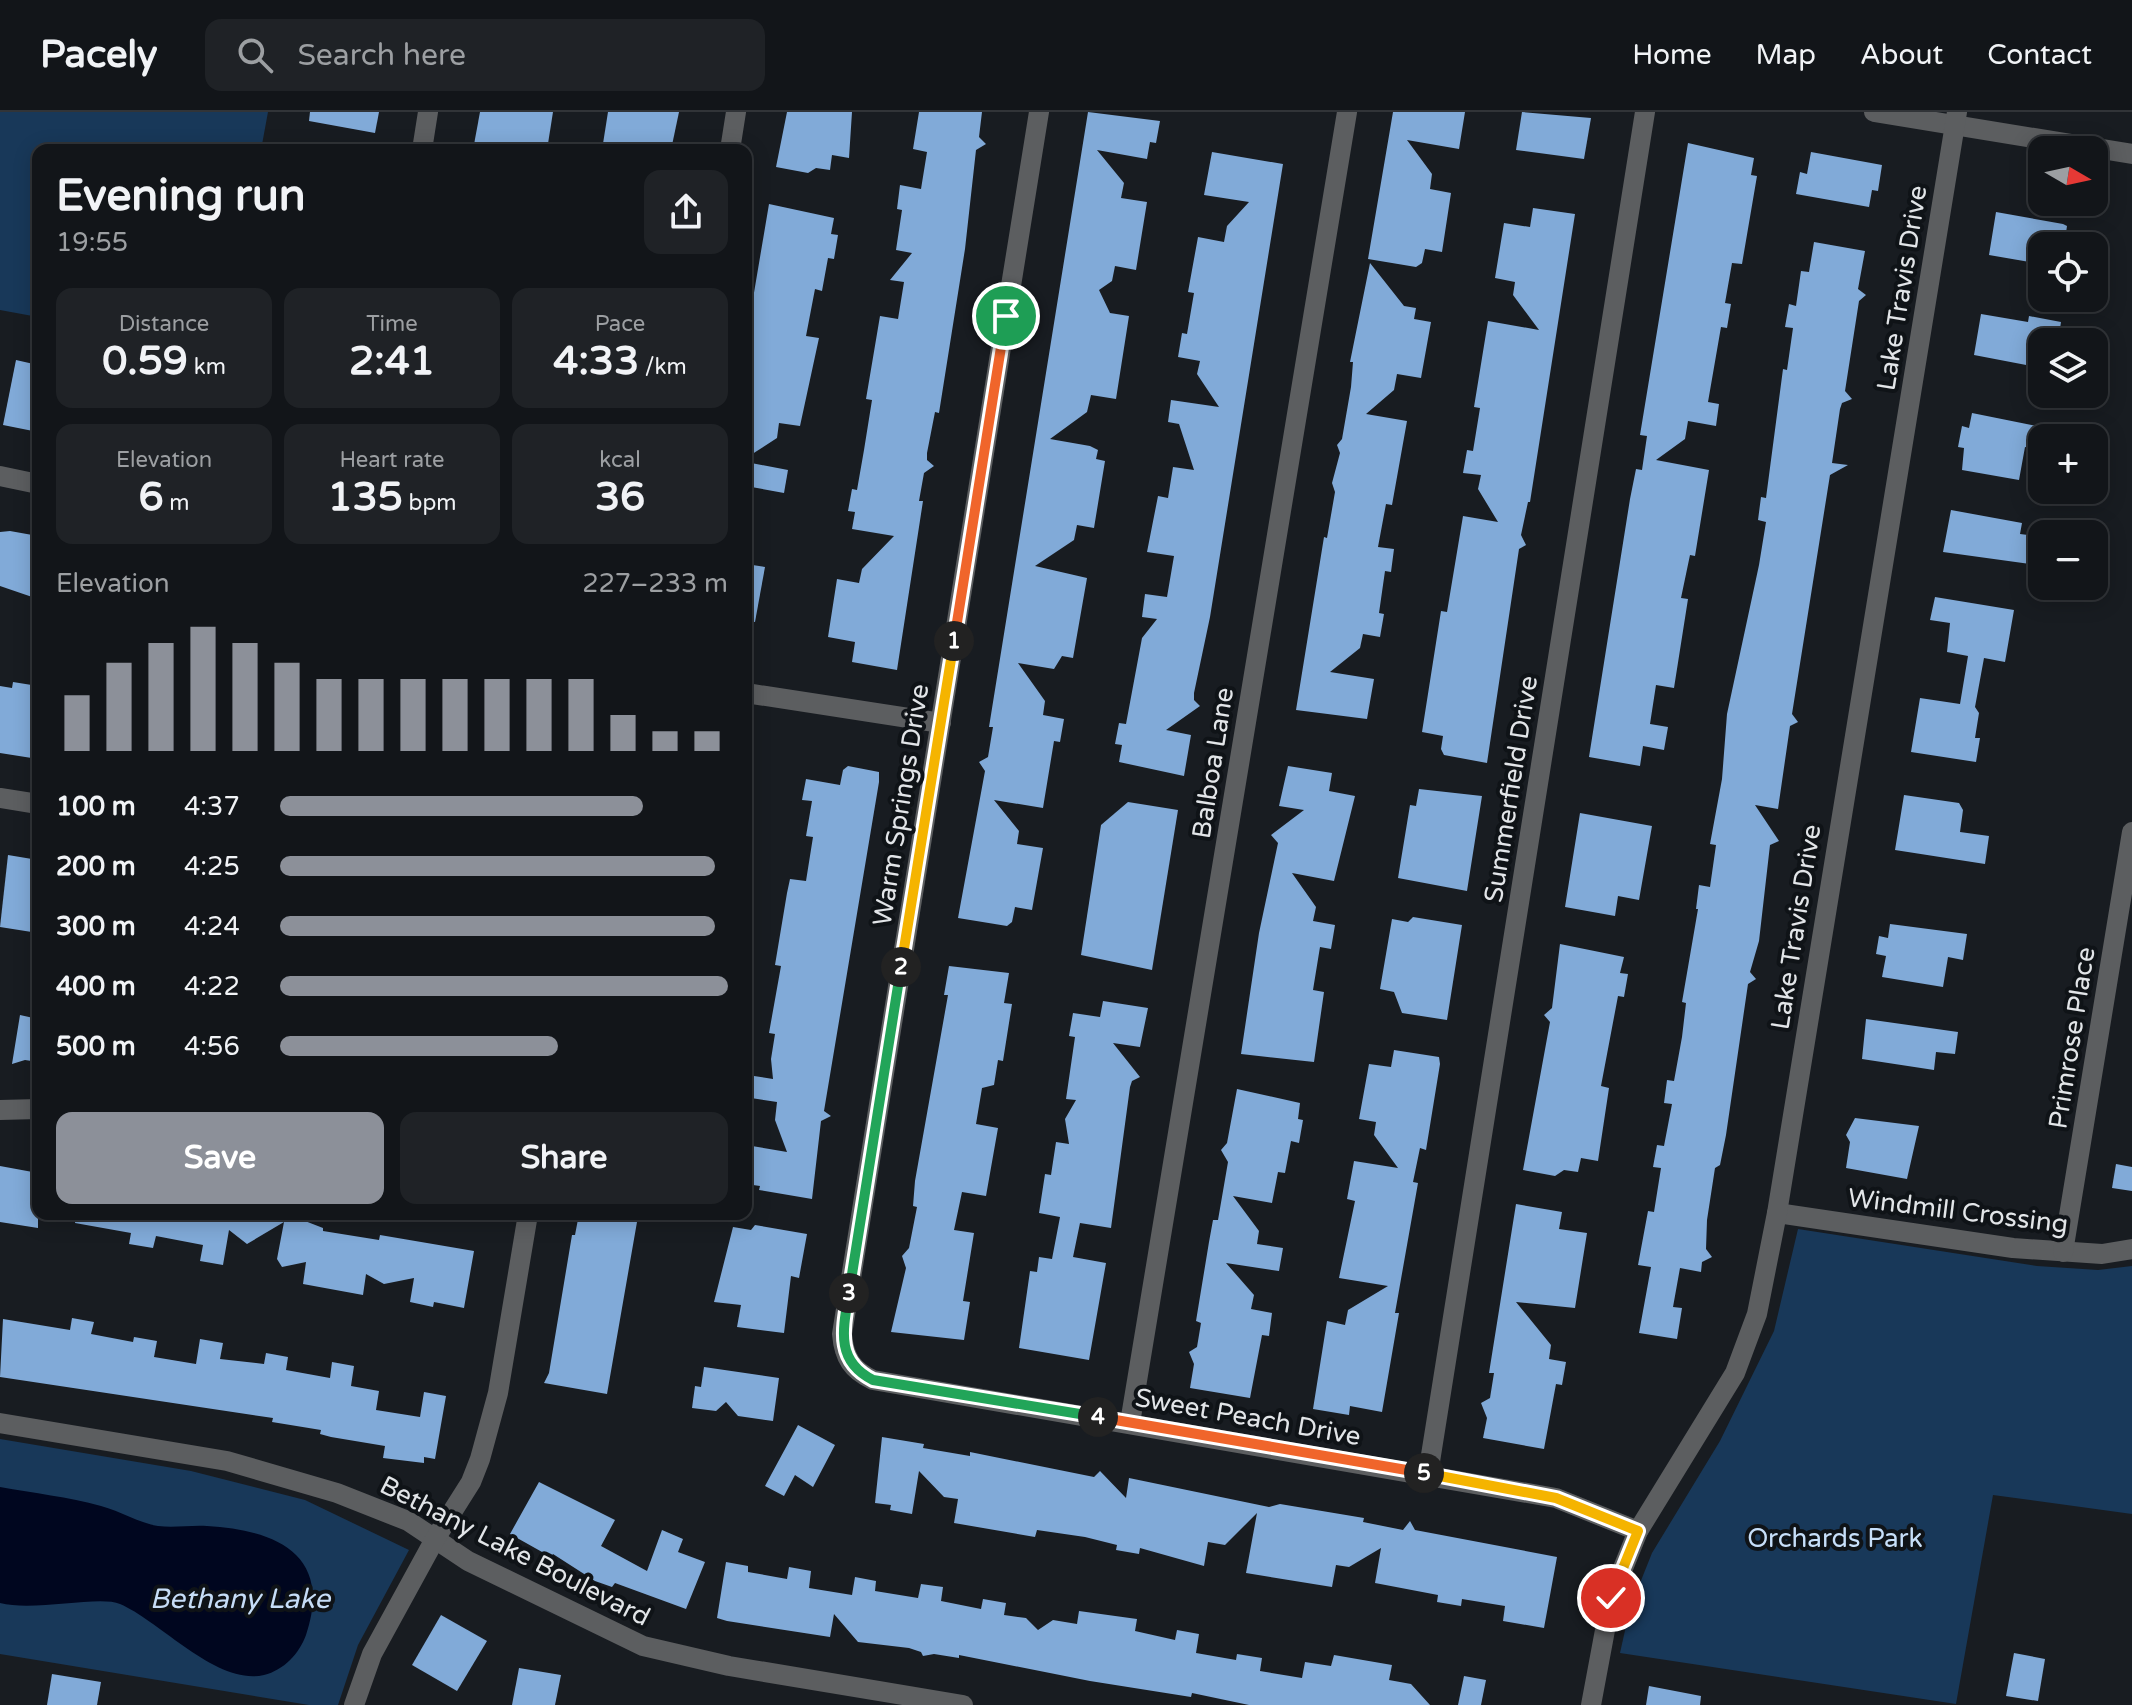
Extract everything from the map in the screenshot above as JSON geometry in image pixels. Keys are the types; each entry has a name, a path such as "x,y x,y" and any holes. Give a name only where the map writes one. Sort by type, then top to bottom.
{"street":[{"path":"423,144 428,112"},
{"path":"731,144 736,112"},
{"name":"Warm Springs Drive","path":"850,1363 842,1334 1039,112"},
{"name":"Balboa Lane","path":"1130,1423 1347,112"},
{"name":"Summerfield Drive","path":"1428,1474 1645,112"},
{"path":"1874,112 1956,119 2132,154"},
{"name":"Lake Travis Drive","path":"1591,1705 1611,1598 1638,1531 1735,1373 1757,1314 1777,1213 1956,119"},
{"path":"0,476 32,483"},
{"path":"752,694 941,723"},
{"path":"0,798 32,803"},
{"name":"Primrose Place","path":"2063,1252 2132,832"},
{"path":"0,1110 32,1109"},
{"name":"Windmill Crossing","path":"1777,1213 2013,1248 2102,1254 2132,1249"},
{"path":"354,1705 372,1654 435,1539 471,1482 480,1459 498,1393 527,1220"},
{"name":"Sweet Peach Drive","path":"850,1363 873,1380 1556,1498 1638,1531"},
{"name":"Bethany Lake Boulevard","path":"0,1423 227,1461 388,1511 541,1599 643,1646 729,1666 963,1705"}],"green space":[{"path":"0,112 268,112 262,144 32,144 32,316 0,310"},
{"name":"Orchards Park","path":"1798,1229 2037,1266 2098,1270 2132,1266 2132,1514 1993,1495 1956,1704 1620,1653 1630,1608 1652,1553 1720,1441 1774,1331"},
{"path":"0,1439 191,1471 305,1500 409,1550 358,1645 338,1705 309,1705 0,1654"}],"water":[{"name":"Bethany Lake","path":"0,1487 89,1503 158,1526 232,1529 276,1541 305,1566 312,1584 312,1607 303,1642 295,1655 278,1669 264,1675 246,1676 208,1662 120,1604 97,1601 30,1606 0,1603"}],"building":[{"path":"310,112 379,112 375,133 309,121"},
{"path":"480,112 553,112 548,144 474,144"},
{"path":"608,112 679,112 672,144 603,144"},
{"path":"787,112 852,112 849,158 832,155 830,170 816,168 808,173 776,167"},
{"path":"919,112 982,112 979,137 986,144 976,150 965,249 939,413 935,412 927,453 927,460 934,466 924,473 919,501 923,501 897,670 852,662 855,642 828,637 837,579 859,583 862,569 894,536 852,529 855,512 848,511 852,489 857,490 864,450 872,400 866,399 880,316 898,319 904,282 890,280 912,253 896,250 902,210 897,209 900,185 921,189 927,152 913,149"},
{"path":"1088,112 1160,121 1156,143 1150,142 1147,159 1097,150 1124,183 1121,198 1147,202 1136,270 1115,266 1112,281 1099,290 1110,313 1129,316 1116,399 1091,395 1087,412 1050,439 1090,446 1098,450 1096,459 1105,461 1094,528 1077,525 1074,540 1035,566 1087,578 1073,658 1062,656 1054,669 1018,663 1045,701 1043,715 1064,719 1060,742 1054,741 1043,808 994,800 1019,831 1017,844 1043,848 1032,910 1015,907 1012,922 1007,926 958,918 985,771 979,762 988,757 993,727 989,727"},
{"path":"1393,112 1465,112 1459,149 1407,140 1432,174 1430,189 1451,193 1442,252 1425,249 1422,263 1416,267 1368,259"},
{"path":"1522,112 1591,118 1584,159 1516,150"},
{"path":"1688,143 1754,158 1751,175 1757,176 1742,264 1732,263 1725,303 1731,304 1727,328 1721,327 1708,402 1719,404 1716,426 1688,421 1685,439 1656,460 1709,470 1695,556 1690,555 1681,598 1688,599 1674,688 1656,685 1650,724 1668,727 1664,750 1643,746 1640,766 1589,757 1630,499 1636,469 1642,470 1647,436 1640,435"},
{"path":"1212,152 1283,164 1210,617 1194,693 1194,700 1200,706 1166,730 1191,735 1184,776 1119,762 1122,745 1115,744 1119,723 1126,724 1142,638 1157,619 1142,617 1145,594 1167,597 1174,556 1147,552 1158,496 1168,498 1173,467 1194,470 1179,424 1168,422 1171,400 1219,407 1197,374 1200,361 1178,357 1182,333 1187,334 1194,293 1188,292 1198,237 1224,242 1227,226 1249,202 1204,195"},
{"path":"1811,152 1882,165 1878,191 1872,190 1869,207 1796,194 1800,172 1807,174"},
{"path":"769,204 834,218 831,234 838,235 834,259 828,258 822,291 815,289 806,336 819,338 800,426 779,423 777,438 752,454 752,305"},
{"path":"1533,208 1575,214 1530,502 1521,535 1526,545 1519,549 1487,763 1444,755 1441,749 1443,736 1422,732 1441,611 1447,612 1463,516 1498,522 1478,489 1481,475 1463,473 1467,450 1473,451 1480,408 1474,407 1488,321 1539,330 1513,295 1515,282 1495,278 1504,223 1530,227"},
{"path":"1996,212 2067,226 2066,232 2028,232 2028,262 1989,255"},
{"path":"1814,242 1865,251 1858,289 1866,295 1859,301 1845,391 1852,399 1842,403 1840,409 1832,463 1848,465 1830,475 1792,714 1798,722 1790,726 1778,809 1755,805 1779,841 1770,845 1759,941 1750,972 1756,979 1748,984 1726,1135 1720,1165 1715,1168 1706,1249 1712,1257 1702,1262 1701,1272 1680,1268 1673,1307 1682,1308 1677,1339 1639,1333 1651,1267 1638,1265 1648,1211 1654,1212 1661,1168 1653,1167 1657,1145 1664,1146 1672,1104 1664,1103 1667,1080 1674,1081 1682,1037 1686,1003 1682,1002 1698,909 1699,885 1710,887 1716,845 1710,844 1722,779 1727,714 1759,565 1766,522 1758,520 1761,497 1766,498 1783,369 1787,370 1793,328 1785,327 1789,304 1796,306 1801,271 1809,272"},
{"path":"1370,263 1404,306 1416,308 1414,319 1431,322 1421,378 1397,374 1394,390 1366,414 1407,421 1392,505 1386,504 1378,547 1394,549 1391,572 1385,571 1379,613 1384,614 1380,637 1363,634 1360,648 1330,672 1374,679 1367,719 1296,710 1324,537 1327,538 1335,492 1332,483 1340,453 1337,445 1342,439 1351,387 1353,362 1350,362"},
{"path":"1981,314 2028,322 2029,316 2061,322 2060,328 2028,328 2028,365 1974,355"},
{"path":"16,360 32,364 32,431 3,425"},
{"path":"1972,413 2028,424 2028,448 2025,447 2019,480 1962,470 1964,448 1958,447 1962,426 1969,428"},
{"path":"752,463 788,470 784,493 752,487"},
{"path":"1951,510 2022,523 2020,534 2028,535 2028,564 1943,552"},
{"path":"0,532 32,535 32,597 0,586"},
{"path":"752,565 765,567 755,622 752,622"},
{"path":"1935,597 2014,610 2005,662 1984,658 1975,707 1979,713 1975,738 1980,738 1976,762 1911,752 1920,698 1960,704 1968,656 1947,652 1950,623 1930,620"},
{"path":"13,682 32,685 32,758 0,753 0,686 12,688"},
{"path":"848,766 879,772 879,782 824,1111 831,1116 821,1121 812,1199 759,1190 760,1186 752,1185 752,1146 787,1152 775,1120 777,1102 752,1098 752,1091 754,1076 773,1079 771,1059 775,1034 769,1033 781,966 775,965 790,879 806,881 813,837 806,836 812,801 802,800 806,779 840,785 843,770"},
{"path":"1288,766 1332,773 1329,791 1355,796 1334,881 1292,873 1316,907 1313,921 1335,925 1331,949 1320,947 1313,990 1324,992 1314,1062 1241,1054 1259,933 1278,843 1271,835 1304,810 1279,806"},
{"path":"1419,789 1482,796 1467,891 1398,878 1410,805 1416,806"},
{"path":"1904,795 1959,803 1963,810 1960,832 1989,836 1985,864 1895,850"},
{"path":"1128,802 1178,810 1152,970 1081,955 1101,825"},
{"path":"1580,813 1652,826 1639,900 1618,896 1615,916 1565,907"},
{"path":"8,855 32,859 32,932 0,927"},
{"path":"1413,917 1462,925 1447,1020 1402,1013 1394,992 1380,989 1392,919 1408,922"},
{"path":"1890,924 1967,934 1963,960 1948,957 1943,987 1882,977 1886,956 1876,954 1879,936 1888,938"},
{"path":"1560,944 1624,957 1620,973 1628,974 1624,997 1618,996 1601,1086 1609,1088 1598,1161 1581,1158 1578,1172 1564,1170 1555,1176 1523,1170 1550,1022 1544,1015 1552,1008"},
{"path":"949,966 1009,973 1004,1003 1012,1004 1003,1061 998,1060 994,1085 982,1088 976,1124 998,1128 986,1196 962,1192 954,1230 974,1233 963,1301 970,1302 964,1340 891,1332 906,1268 902,1256 909,1248 917,1207 913,1206 915,1181 948,995 944,995"},
{"path":"1103,1001 1148,1008 1140,1047 1113,1043 1140,1077 1132,1081 1130,1087 1111,1228 1080,1223 1073,1257 1106,1263 1089,1360 1019,1348 1030,1271 1037,1272 1039,1257 1052,1259 1060,1217 1039,1213 1045,1174 1051,1175 1056,1142 1069,1144 1065,1119 1076,1100 1066,1099 1075,1037 1069,1036 1073,1013 1100,1017"},
{"path":"20,1015 32,1018 32,1061 12,1064"},
{"path":"1866,1019 1958,1032 1955,1054 1936,1052 1934,1070 1862,1059"},
{"path":"1394,1050 1439,1057 1440,1064 1426,1150 1420,1148 1413,1182 1418,1183 1395,1313 1399,1313 1382,1412 1350,1406 1349,1415 1313,1409 1327,1321 1345,1325 1348,1310 1388,1286 1339,1278 1355,1201 1347,1199 1354,1161 1398,1168 1374,1135 1376,1122 1359,1119 1369,1064 1391,1067"},
{"path":"1237,1089 1300,1103 1298,1119 1303,1120 1299,1143 1291,1141 1285,1173 1278,1172 1272,1203 1233,1196 1259,1231 1257,1244 1283,1248 1279,1271 1226,1263 1254,1295 1251,1309 1272,1313 1269,1336 1262,1335 1250,1398 1190,1388 1194,1364 1189,1352 1197,1347 1201,1323 1196,1321 1209,1242 1213,1220 1218,1220 1228,1162 1221,1150 1227,1143"},
{"path":"1855,1118 1919,1126 1907,1179 1846,1168 1850,1142 1846,1135"},
{"path":"2116,1164 2132,1167 2132,1191 2112,1188"},
{"path":"0,1166 32,1172 32,1220 38,1220 38,1228 0,1222"},
{"path":"1516,1204 1562,1212 1559,1229 1587,1233 1575,1308 1516,1302 1551,1345 1549,1359 1566,1362 1562,1385 1556,1384 1544,1449 1483,1438 1487,1418 1481,1403 1490,1398 1494,1373 1489,1373"},
{"path":"75,1220 299,1220 323,1228 323,1231 379,1240 380,1235 474,1251 464,1308 434,1302 433,1307 410,1302 414,1278 384,1284 366,1274 363,1295 303,1284 306,1262 282,1267 277,1259 284,1222 247,1244 229,1230 223,1265 200,1261 203,1245 156,1236 153,1248 129,1244 131,1233 75,1223"},
{"path":"578,1220 637,1222 607,1394 544,1383 549,1373 572,1235 575,1235"},
{"path":"755,1225 807,1234 799,1278 791,1276 784,1333 737,1327 741,1305 714,1302 733,1227 751,1230"},
{"path":"72,1318 94,1322 91,1334 133,1342 134,1337 157,1341 154,1357 196,1364 200,1339 223,1343 220,1359 264,1364 266,1353 288,1357 286,1370 330,1378 332,1362 354,1366 351,1386 379,1391 376,1410 420,1417 424,1392 446,1396 435,1459 424,1457 424,1463 383,1458 385,1446 331,1437 320,1434 321,1430 272,1422 273,1418 0,1377 3,1319 70,1330"},
{"path":"704,1367 779,1378 773,1421 738,1416 726,1402 716,1411 692,1408 695,1386 701,1387"},
{"path":"798,1425 835,1445 813,1487 795,1475 784,1496 765,1486"},
{"path":"882,1437 924,1444 923,1448 970,1456 970,1452 1094,1477 1100,1471 1126,1498 1129,1478 1269,1507 1280,1504 1364,1518 1363,1522 1403,1530 1410,1521 1415,1530 1557,1557 1544,1628 1503,1621 1505,1606 1462,1599 1461,1606 1437,1602 1438,1595 1375,1583 1381,1548 1349,1567 1336,1565 1332,1587 1246,1573 1257,1513 1225,1545 1208,1542 1204,1566 1140,1548 1139,1554 1116,1550 1117,1545 1085,1537 1037,1530 1035,1537 954,1523 958,1499 944,1497 919,1471 912,1514 890,1510 891,1505 875,1503"},
{"path":"539,1482 615,1520 601,1546 647,1571 662,1530 683,1539 678,1552 705,1562 686,1609 615,1583 612,1587 595,1581 553,1554 551,1557 510,1534"},
{"path":"726,1562 748,1566 748,1572 787,1579 789,1567 811,1571 809,1588 852,1595 855,1577 876,1581 875,1591 918,1598 921,1584 943,1587 941,1601 981,1609 983,1599 1006,1603 1004,1615 1026,1618 1038,1630 1053,1620 1077,1624 1079,1611 1137,1619 1135,1631 1175,1640 1177,1630 1199,1634 1196,1653 1236,1660 1237,1654 1262,1658 1260,1671 1302,1678 1305,1662 1331,1666 1334,1655 1392,1665 1389,1680 1411,1684 1430,1705 1249,1705 1192,1693 1191,1697 1090,1681 959,1655 959,1658 934,1654 923,1656 921,1652 909,1648 858,1642 834,1614 830,1637 727,1621 717,1618"},
{"path":"441,1615 487,1641 457,1691 412,1665"},
{"path":"2014,1653 2045,1659 2038,1701 2006,1696"},
{"path":"519,1668 561,1675 555,1705 512,1705"},
{"path":"52,1674 101,1682 97,1705 47,1705"},
{"path":"1464,1676 1486,1680 1481,1705 1458,1705"},
{"path":"1649,1686 1701,1696 1700,1705 1646,1705"}],"route":[{"path":"1006,316 842,1334 850,1363 860,1374 873,1380 1556,1498 1638,1531 1611,1598"}]}
